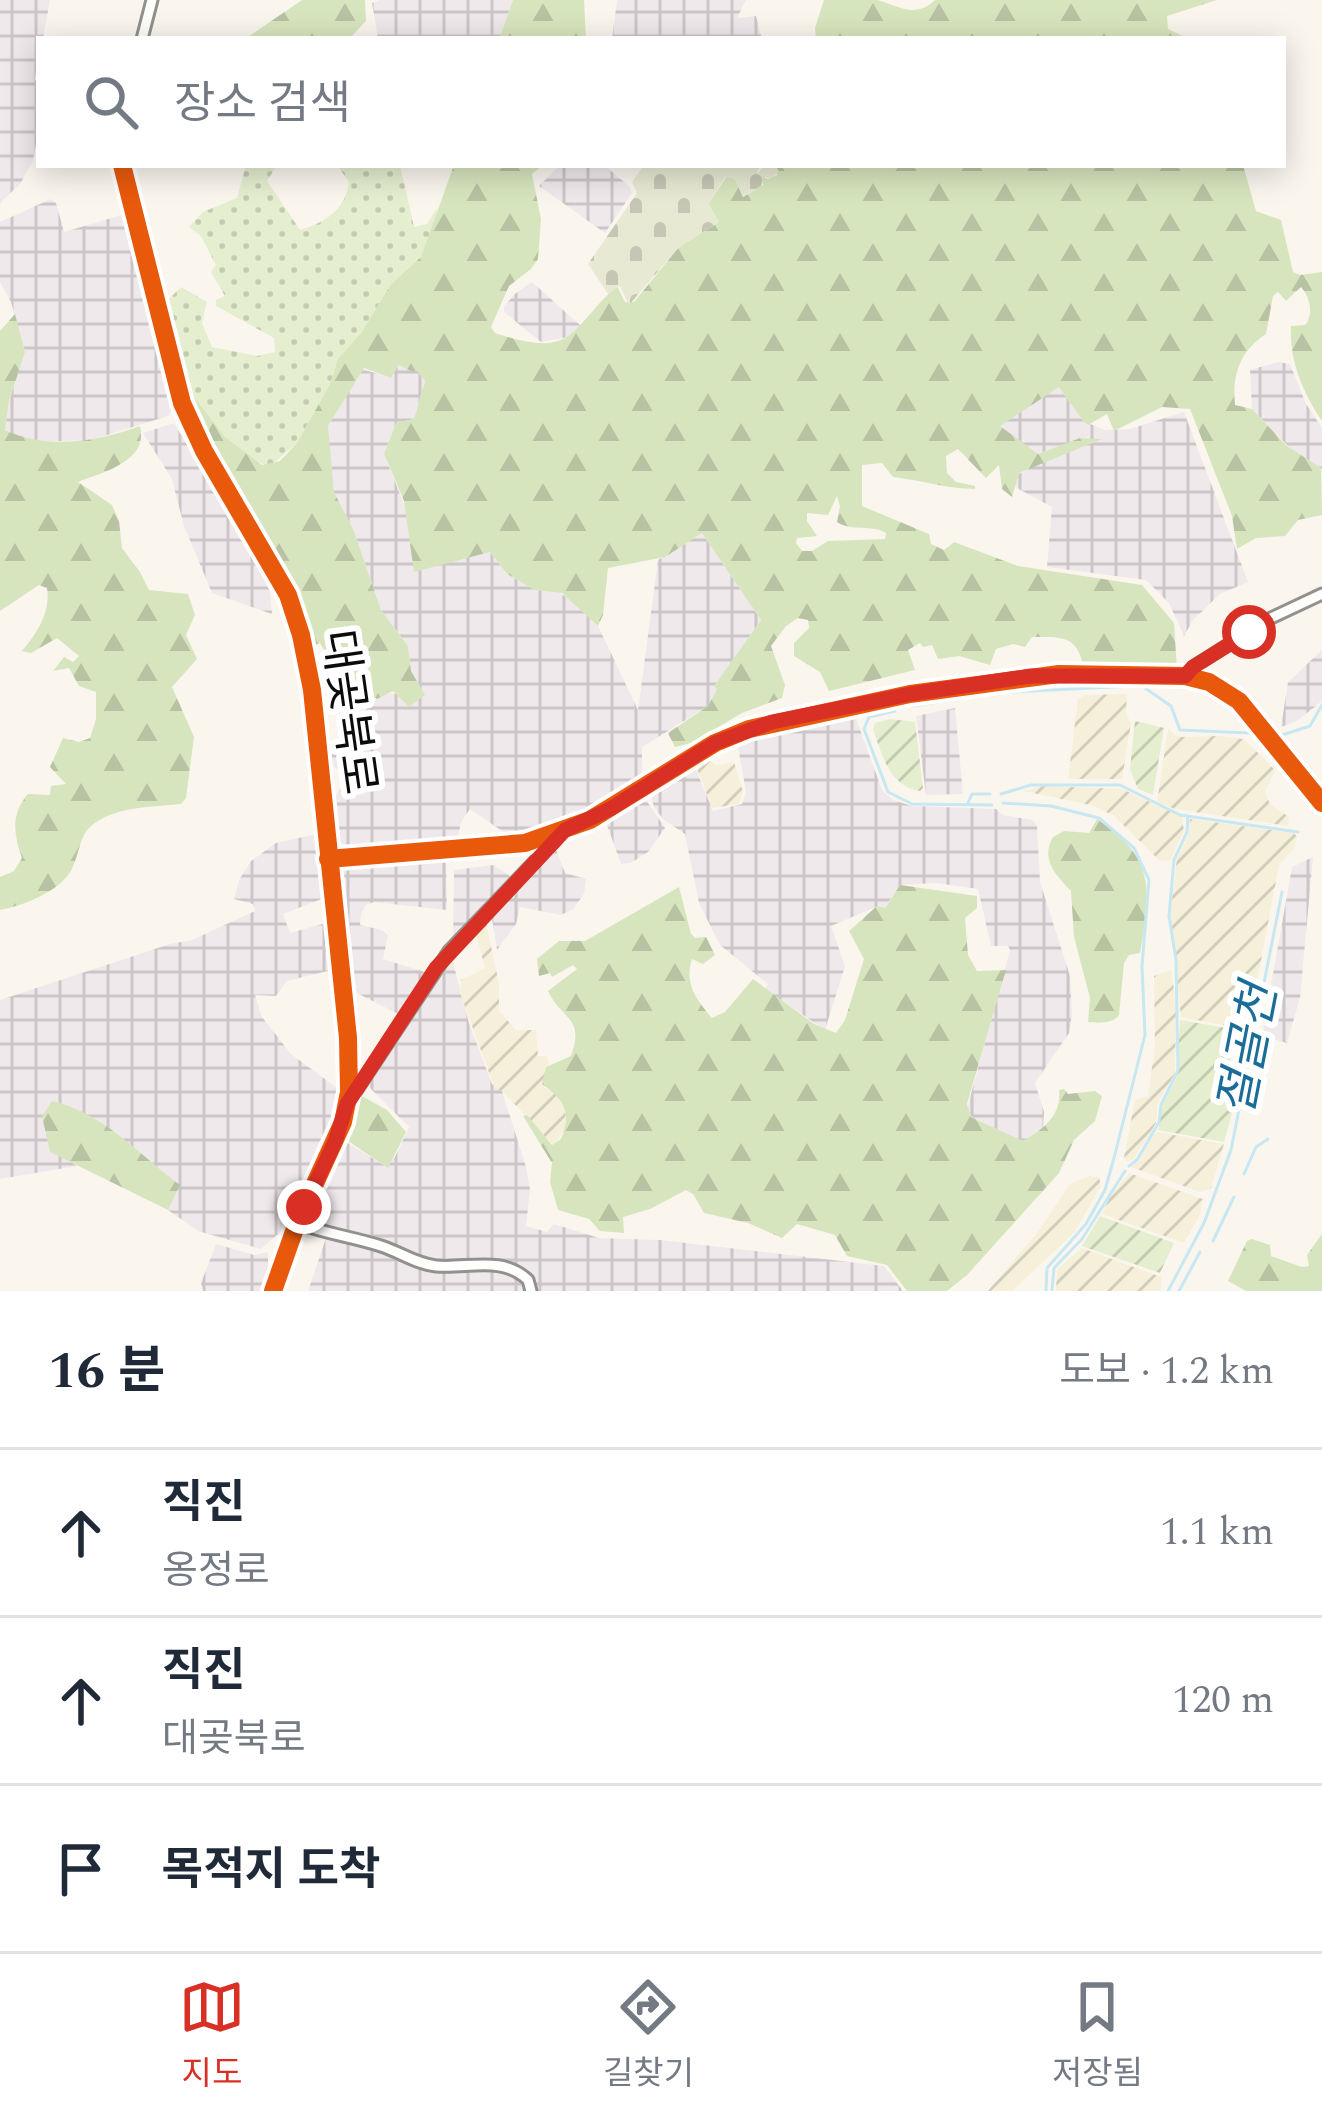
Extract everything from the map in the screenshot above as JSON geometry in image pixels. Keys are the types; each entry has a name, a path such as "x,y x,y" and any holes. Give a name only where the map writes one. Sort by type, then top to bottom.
{"street":[{"path":"143,36 152,0"},
{"name":"대곶북로","path":"123,168 182,404 204,451 277,572 301,635 312,690 348,1038 347,1104 273,1291"},
{"path":"1185,676 1269,619 1322,594"},
{"path":"328,859 506,846 565,830 610,809 715,743 772,722 1031,676 1185,676 1210,682 1230,693 1320,800"},
{"path":"347,1104 449,951 565,830"},
{"path":"326,832 336,849 357,856"},
{"path":"331,892 338,866 357,856"},
{"path":"298,1223 436,1266 483,1263 516,1271 528,1280 531,1291"}],"shaded area":[{"path":"0,0 50,0 44,36 36,36 33,161 20,184 0,203"},
{"path":"513,0 500,36 378,36 372,3"},
{"path":"617,0 746,0 737,18 756,16 761,36 612,36"},
{"path":"557,168 608,168 632,193 605,233 539,186"},
{"path":"51,199 64,232 125,214 172,409 168,416 91,440 31,442 5,430 25,352 11,302 0,282 0,222"},
{"path":"532,282 581,326 573,336 541,342 504,312 516,293"},
{"path":"1278,362 1290,364 1322,428 1322,469 1292,450 1252,409 1250,370"},
{"path":"398,365 416,369 425,381 414,419 396,423 384,454 405,507 490,552 507,574 535,590 556,591 573,601 598,626 638,710 658,560 702,533 761,620 715,685 718,689 708,706 642,747 642,779 590,812 548,830 512,838 470,809 461,822 457,842 349,849 335,838 331,805 347,775 334,767 330,756 355,732 358,717 383,693 424,695 411,671 408,646 381,610 354,531 334,492 328,437 328,426 362,369 391,378"},
{"path":"1059,387 1083,421 1105,430 1130,429 1184,412 1248,582 1220,594 1184,636 1169,603 1146,580 1047,567 1052,507 1015,487 1017,475 1090,436 1037,454 999,425"},
{"path":"174,423 260,568 270,592 272,614 212,593 184,526 172,479 143,433"},
{"path":"1322,650 1322,701 1281,727 1288,682"},
{"path":"1127,694 1131,723 1122,779 1068,779 1078,699"},
{"path":"955,708 963,794 926,795 916,716"},
{"path":"854,713 882,790 893,800 912,806 996,809 1003,815 1033,820 1037,826 1040,882 1070,976 1072,1014 1069,1033 1035,1083 1044,1112 1043,1127 1026,1140 972,1117 967,1109 1010,950 991,946 978,889 936,883 900,885 883,910 876,907 831,926 845,966 825,1030 765,989 768,984 720,945 699,903 685,834 654,807 650,793 694,765 713,811 742,804 746,792 737,741 759,732"},
{"path":"1168,729 1178,737 1243,739 1275,770 1265,793 1270,804 1289,817 1288,826 1175,809 1157,802"},
{"path":"707,758 716,765 734,762 743,792 739,804 712,808 696,766"},
{"path":"1043,786 1122,789 1182,817 1184,831 1170,861 1159,860 1113,815 1091,805 1023,791"},
{"path":"644,797 665,828 648,852 621,864 607,825"},
{"path":"1190,819 1297,837 1294,849 1279,865 1248,1030 1181,1017 1170,918 1177,858"},
{"path":"321,833 327,897 283,914 290,933 326,923 336,969 287,981 276,996 255,995 262,1017 291,1054 345,1094 331,1140 292,1222 261,1249 198,1231 168,1210 179,1185 115,1133 71,1107 56,1152 77,1166 0,1179 0,1000 192,940 255,911 253,904 234,899 251,861 276,843"},
{"path":"555,847 565,873 586,879 584,894 573,909 561,915 520,907 516,924 497,950 491,912"},
{"path":"437,856 446,863 447,910 374,902 361,914 360,925 388,935 383,959 428,973 402,1016 349,989 342,873 359,862"},
{"path":"1313,857 1300,998 1287,1043 1262,1036 1292,867"},
{"path":"494,865 513,878 453,942 454,870"},
{"path":"486,922 499,984 499,1011 516,1030 536,1030 538,1056 547,1056 549,1061 544,1087 566,1106 565,1129 554,1146 495,1089 460,993 461,980 485,968 476,934"},
{"path":"451,955 469,1023 492,1084 502,1091 526,1167 530,1189 526,1226 547,1232 554,1224 599,1238 660,1240 884,1266 903,1291 535,1291 529,1274 503,1263 419,1260 305,1221 343,1140 387,1167 395,1157 409,1127 366,1084"},
{"path":"1171,970 1176,1004 1175,1073 1158,1103 1156,1123 1134,1159 1127,1162 1124,1157 1135,1100 1148,1096 1155,1047 1154,976"},
{"path":"1157,1132 1224,1144 1211,1188 1200,1192 1131,1167"},
{"path":"1129,1173 1203,1199 1184,1243 1102,1214"},
{"path":"1099,1177 1101,1186 1074,1233 1012,1291 988,1291 1070,1184"},
{"path":"326,1238 380,1249 414,1264 498,1268 523,1278 526,1291 308,1291"},
{"path":"216,1244 254,1255 268,1252 268,1265 278,1269 270,1291 203,1291 201,1283"},
{"path":"1082,1248 1161,1277 1161,1291 1056,1291 1057,1269"}],"green space":[{"path":"302,0 365,0 366,21 352,36 249,36"},
{"path":"513,0 584,0 586,36 500,36"},
{"path":"824,0 877,0 914,10 935,0 1217,0 1167,16 1168,29 1183,36 816,36"},
{"path":"245,168 275,168 267,181 300,230 326,219 344,200 349,182 339,168 401,168 414,227 427,224 437,208 434,229 421,257 391,284 338,360 297,443 270,466 244,453 216,428 184,385 161,307 181,287 207,302 202,323 212,347 257,356 275,352 274,338 216,306 216,300 225,296 211,272 216,265 201,236 189,227 203,212 237,198"},
{"path":"453,168 539,168 532,174 541,219 538,259 509,286 491,327 495,333 541,343 568,336 617,286 625,302 634,302 679,247 719,222 708,204 727,176 735,179 743,197 763,185 761,176 777,175 776,168 1244,168 1256,211 1281,220 1293,272 1322,272 1322,421 1303,388 1292,351 1291,326 1305,325 1309,316 1309,301 1301,287 1286,301 1278,292 1273,296 1266,334 1240,364 1235,405 1252,409 1287,446 1321,468 1322,515 1298,520 1285,536 1256,538 1237,549 1232,516 1190,409 1162,407 1114,431 1107,414 1088,425 1083,421 1059,387 1000,426 1038,454 1080,438 1102,439 1019,473 1012,497 1002,489 999,465 986,478 958,449 946,456 947,473 975,489 893,477 882,463 862,465 862,506 929,534 931,544 944,550 954,542 1018,566 1142,585 1174,623 1177,670 1053,671 1049,664 1075,666 1082,661 1075,646 1057,637 1032,637 1025,647 1013,644 996,649 990,665 959,656 938,659 932,645 920,643 908,650 915,670 829,691 820,672 794,656 794,643 809,628 808,620 798,618 771,646 785,685 782,698 675,747 668,733 708,706 717,689 714,686 761,620 702,533 665,557 608,568 598,626 562,593 535,590 507,574 490,552 414,572 404,501 384,454 396,423 414,419 425,381 417,370 398,365 391,378 364,368 328,426 334,492 354,531 381,610 408,646 411,671 425,695 409,707 393,691 377,699 358,686 352,673 340,676 320,643 313,646 315,684 289,604 208,456 179,378 224,436 262,465 280,461 297,443 330,384 338,359 361,333 391,284 421,257","holes":["837,496 837,522 880,530 886,533 885,539 828,541 812,551 802,551 796,543 797,538 817,536 807,513 828,515"]},
{"path":"642,168 779,171 772,178 763,177 761,186 743,197 735,179 725,177 708,204 719,222 679,247 629,305 620,286 608,294 588,264 637,193 632,182"},
{"path":"15,314 25,352 5,430 38,440 72,442 140,426 141,438 131,457 78,482 112,505 122,548 149,590 188,594 195,615 186,635 197,659 172,687 194,737 186,798 181,804 134,809 101,819 87,830 67,877 30,901 0,910 0,877 14,871 22,858 16,833 18,809 28,794 50,795 51,786 66,784 50,767 63,738 79,742 90,738 96,719 96,692 79,686 69,668 53,671 64,657 73,662 79,656 57,638 31,653 22,651 42,622 47,588 39,585 0,611 0,331"},
{"path":"890,719 915,722 920,791 901,783 884,759 873,729 875,723"},
{"path":"1135,721 1164,728 1153,795 1138,789 1130,769"},
{"path":"1097,819 1130,848 1145,877 1147,893 1140,953 1129,955 1124,963 1119,1015 1101,1023 1088,1022 1090,998 1074,937 1071,891 1052,867 1048,853 1053,837 1064,831 1089,833"},
{"path":"900,885 977,896 977,908 965,918 968,955 977,971 1006,970 967,1104 971,1117 1023,1141 1054,1114 1059,1090 1068,1094 1095,1091 1102,1096 1095,1121 1074,1140 1059,1173 967,1275 947,1291 907,1291 887,1265 847,1256 835,1235 797,1224 782,1238 748,1223 704,1213 686,1190 623,1217 624,1233 600,1231 589,1219 558,1210 550,1182 552,1163 523,1116 552,1145 561,1139 564,1107 542,1084 546,1067 571,1056 575,1033 548,991 577,969 573,965 552,977 550,973 539,976 537,959 559,941 585,941 679,887 691,934 706,937 715,955 703,964 692,959 690,976 697,998 712,1018 725,1012 753,979 814,1024 836,1033 845,1020 864,959 849,931 877,906 885,908"},
{"path":"1180,1020 1249,1032 1245,1043 1234,1043 1222,1099 1235,1102 1224,1142 1158,1130 1163,1104 1177,1077"},
{"path":"360,1095 387,1110 406,1132 388,1168 348,1141 352,1103"},
{"path":"52,1101 104,1125 180,1185 168,1210 50,1152 42,1116"},
{"path":"1100,1216 1174,1243 1160,1273 1082,1246"},
{"path":"1322,1234 1322,1291 1246,1291 1228,1281 1247,1241 1270,1245 1271,1256 1302,1267 1309,1266 1307,1255"}],"waterway":[{"path":"990,693 1133,686"},
{"path":"1145,688 1171,706 1180,730 1249,733"},
{"path":"913,706 981,695"},
{"path":"1279,736 1310,726 1322,705"},
{"path":"895,711 869,717 864,729 888,792 912,804 992,805"},
{"path":"1001,794 1031,785 1120,785 1180,815 1298,832"},
{"path":"967,805 972,794 990,794"},
{"path":"1003,803 1051,806 1099,818 1134,848 1149,880 1142,966 1145,1035 1105,1190 1086,1224 1047,1268 1046,1291"},
{"path":"1129,1166 1159,1122 1161,1105 1178,1070 1176,960 1169,916 1174,860 1187,832 1188,816"},
{"name":"절골천","path":"1168,1291 1204,1223 1231,1150 1282,892"},
{"path":"1244,1174 1256,1147 1268,1139"},
{"path":"1052,1291 1054,1268 1082,1239 1125,1171"},
{"path":"1213,1241 1234,1197"},
{"path":"1179,1291 1200,1252"}],"cycle path":[{"path":"123,168 182,403 204,451 288,595 312,690 348,1038 349,1092 343,1122 297,1223 273,1291"},
{"path":"328,859 525,843 590,820 715,743 749,729 910,694 1059,674 1185,676 1209,682 1239,701 1322,803"}],"route":[{"path":"304,1207 347,1104 436,968 565,830 610,809 715,743 772,722 984,681 1089,674 1185,676 1249,632"}]}
